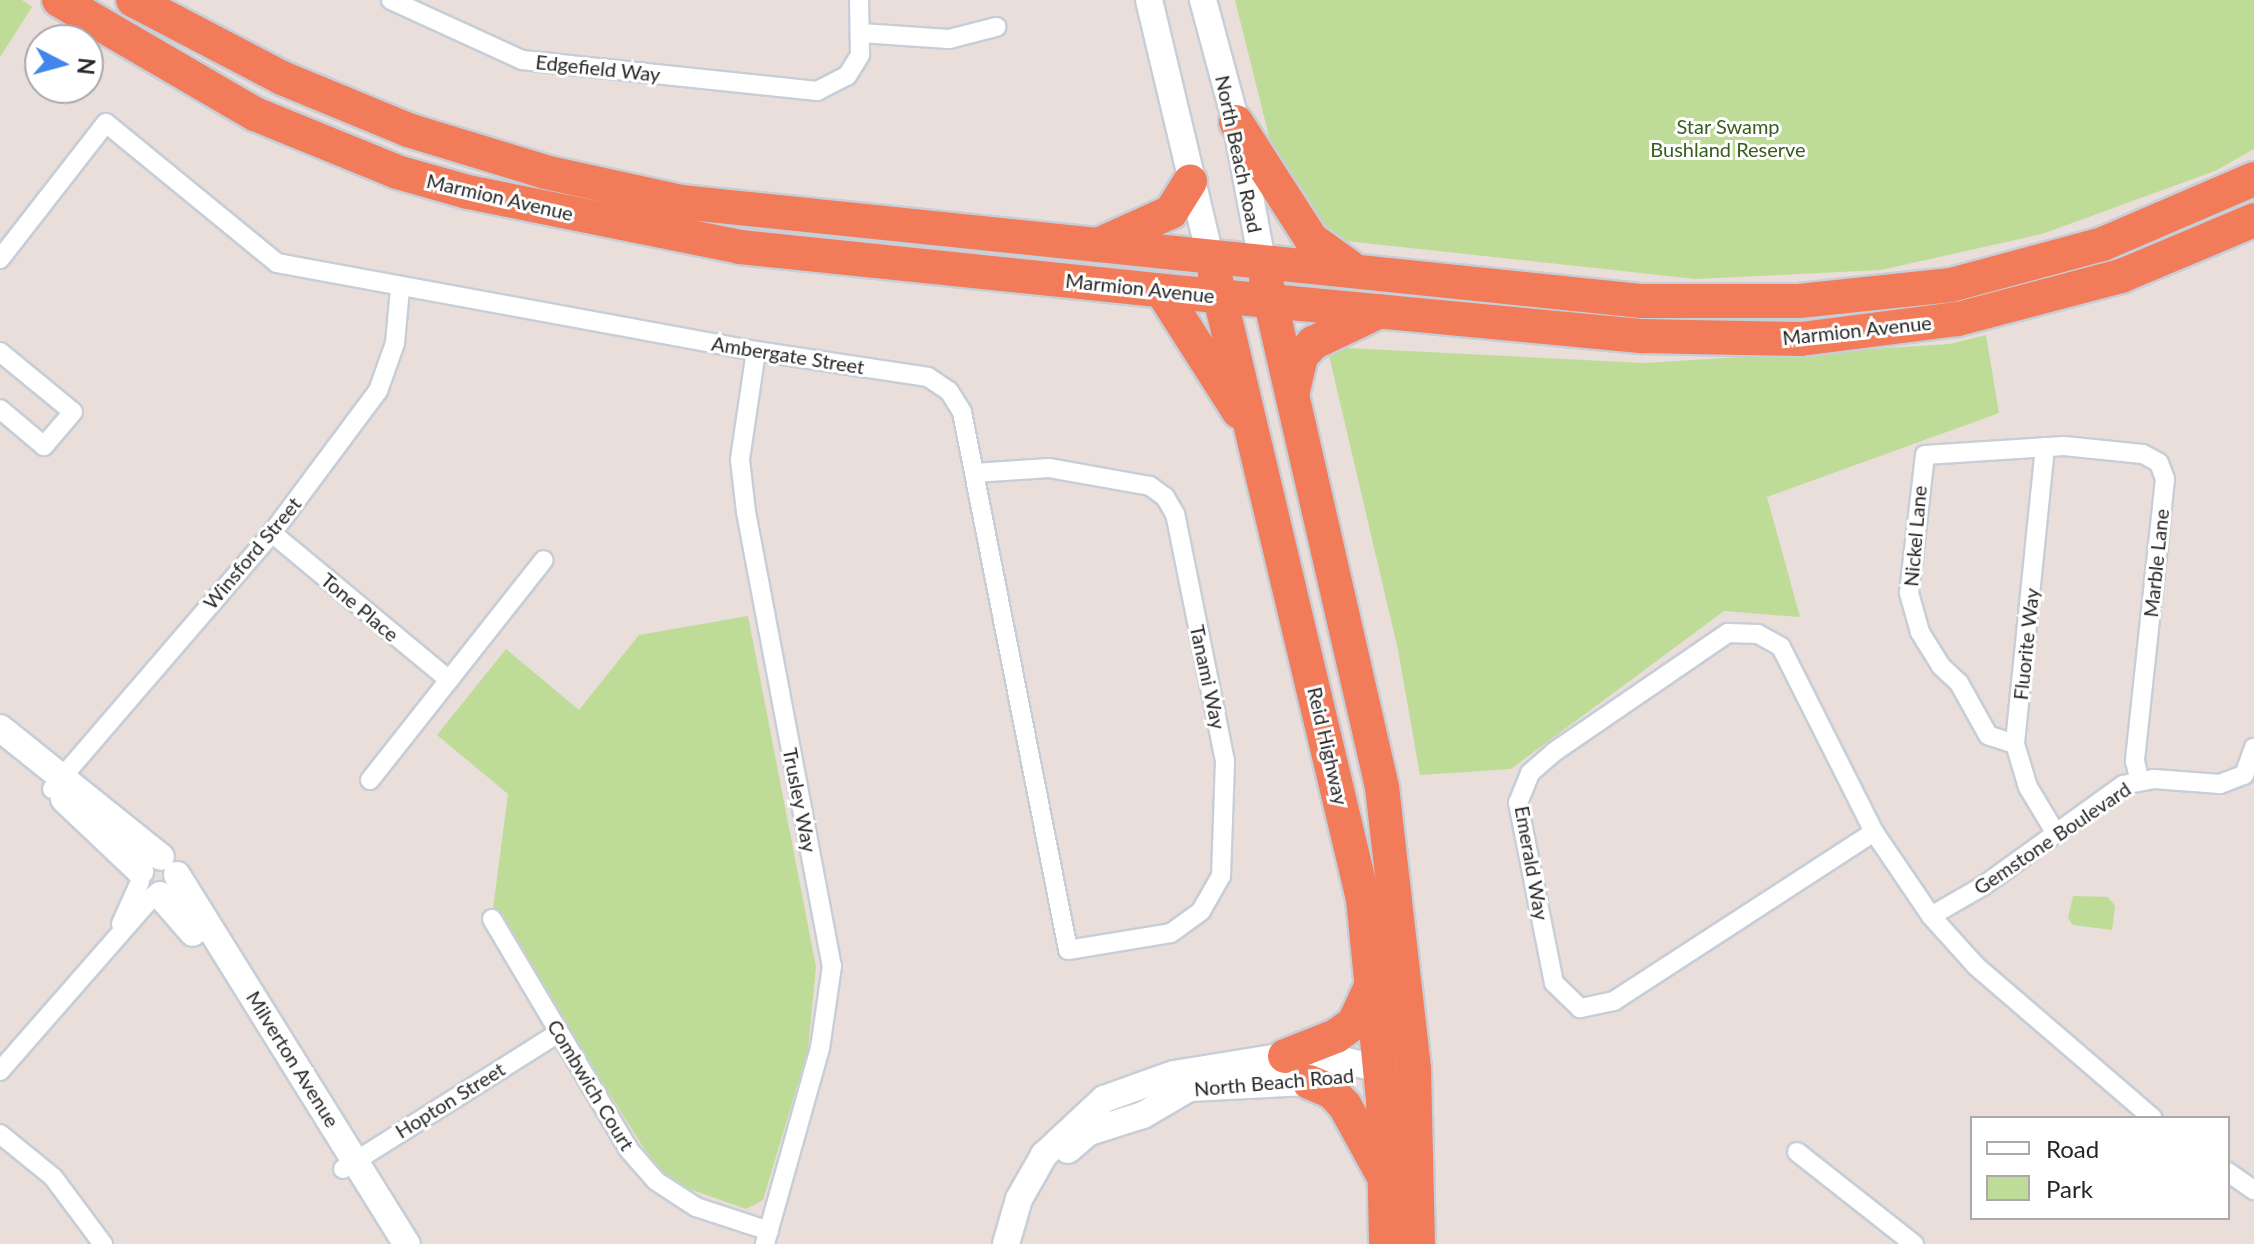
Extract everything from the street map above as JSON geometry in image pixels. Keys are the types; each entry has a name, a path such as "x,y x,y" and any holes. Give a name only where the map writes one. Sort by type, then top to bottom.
{"highway":[{"name":"Marmion Avenue","path":"59,0 255,114 397,172 468,192 740,247 1162,291 1643,336 1801,339 1973,315 2121,276 2254,220"},
{"name":"Marmion Avenue","path":"133,0 282,78 408,130 545,172 681,202 1640,301 1845,296 1951,285 2103,244 2254,179"},
{"path":"1236,122 1311,239 1355,270"},
{"path":"1098,245 1171,212 1190,182"},
{"name":"Reid Highway","path":"1210,256 1360,885 1373,981 1380,1069 1387,1182 1386,1244"},
{"path":"1262,261 1379,772 1402,934 1418,1154 1418,1244"},
{"path":"1162,291 1257,443"},
{"path":"1293,391 1301,356 1313,343 1380,311"},
{"path":"1402,934 1394,1019 1380,1069 1418,1154"},
{"path":"1285,1056 1336,1036 1354,1023 1373,981"},
{"path":"1309,1082 1332,1092 1345,1106 1387,1182"}],"main road":[{"path":"1149,0 1210,256"},
{"name":"North Beach Road","path":"1203,0 1236,122 1262,261"},
{"name":"Milverton Avenue","path":"0,728 155,879 407,1244"},
{"name":"Milverton Avenue","path":"0,748 57,783"},
{"name":"North Beach Road","path":"1006,1244 1019,1199 1044,1155 1104,1099 1174,1074 1285,1056 1333,1058 1380,1069"},
{"name":"North Beach Road","path":"1021,1244 1045,1181 1089,1132 1143,1115 1189,1088 1309,1082 1380,1069"},
{"name":"Milverton Avenue","path":"349,1164 389,1244"}],"street":[{"name":"Edgefield Way","path":"391,0 522,60 817,91 847,76 860,55 861,33"},
{"path":"859,0 861,33 949,39 996,27"},
{"name":"Ambergate Street","path":"0,259 106,123 277,263 400,289 756,351 928,377 949,391 962,412 1068,950"},
{"name":"Winsford Street","path":"57,783 272,533 378,391 395,343 400,289"},
{"name":"Trusley Way","path":"756,351 740,460 746,512 832,966 820,1048 767,1237"},
{"path":"0,352 73,412 44,446 0,409"},
{"name":"Nickel Lane","path":"2015,744 1988,735 1959,683 1941,666 1920,632 1909,593 1925,455 2045,447"},
{"name":"Fluorite Way","path":"2045,447 2015,744 2028,787 2055,832"},
{"name":"Marble Lane","path":"2045,447 2143,454 2159,463 2165,479 2135,761 2139,779"},
{"name":"Tanami Way","path":"974,473 1049,468 1150,486 1165,497 1175,514 1225,761 1221,876 1201,911 1171,933 1068,950"},
{"name":"Tone Place","path":"272,533 449,680"},
{"path":"370,780 544,560"},
{"name":"Emerald Way","path":"1874,832 1614,1001 1580,1008 1554,983 1518,803 1530,773 1554,752 1728,633 1758,634 1781,647 1874,832 1931,916 1976,966 2151,1116"},
{"name":"Gemstone Boulevard","path":"1931,916 1983,886 2055,832 2139,779 2220,784 2244,775 2254,748"},
{"path":"0,1071 118,930 155,879"},
{"name":"Combwich Court","path":"492,919 629,1150 656,1181 696,1207 767,1237"},
{"name":"Hopton Street","path":"349,1164 558,1033"},
{"path":"0,1134 53,1177 103,1244"},
{"path":"1797,1152 1914,1244"},
{"path":"2230,1173 2254,1190"}],"green space":[{"path":"0,0 22,0 32,7 0,57"},
{"name":"Star Swamp Bushland Reserve","path":"1235,0 2254,0 2254,149 2215,171 2042,234 1881,270 1695,279 1337,240 1308,219 1278,173"},
{"path":"1986,335 1999,413 1767,497 1800,617 1724,611 1511,769 1420,775 1398,650 1327,347 1644,363 1950,344"},
{"path":"748,616 816,967 808,1050 763,1200 746,1209 684,1187 663,1173 645,1150 493,909 508,794 437,735 506,649 579,710 639,635"},
{"path":"2073,896 2108,897 2115,906 2112,930 2073,925 2068,918"}]}
